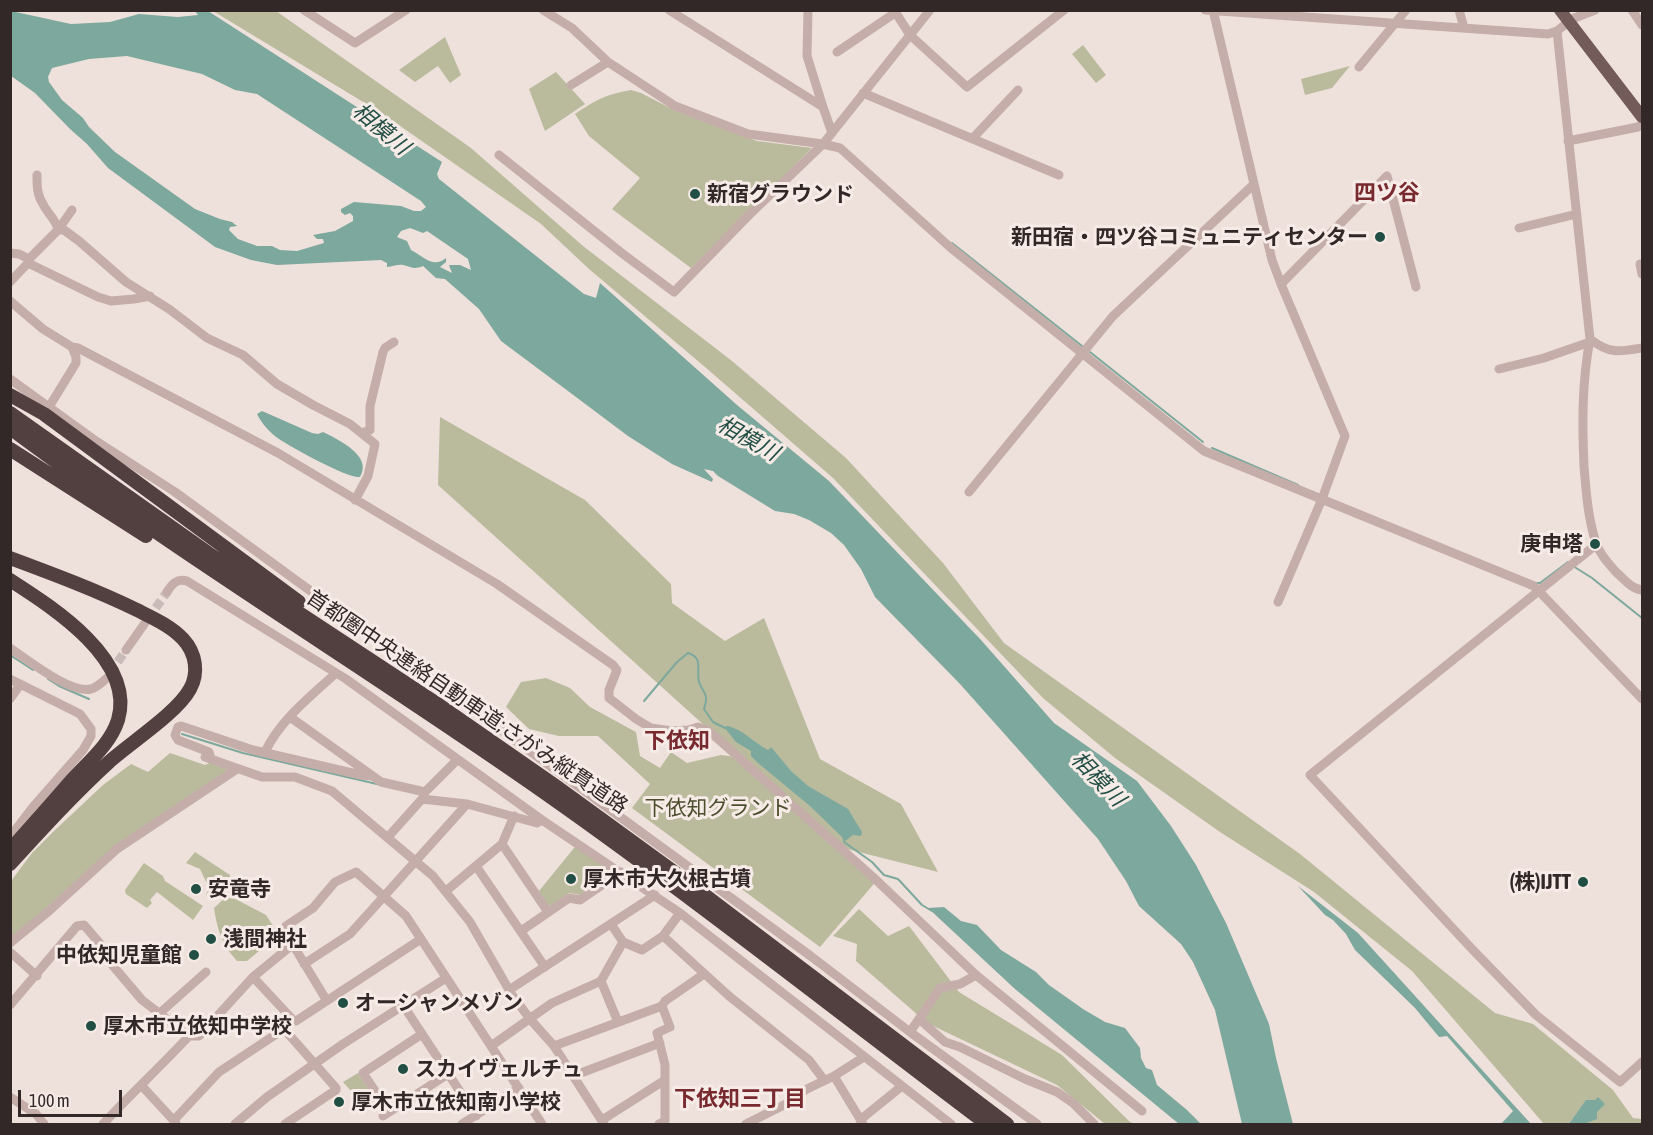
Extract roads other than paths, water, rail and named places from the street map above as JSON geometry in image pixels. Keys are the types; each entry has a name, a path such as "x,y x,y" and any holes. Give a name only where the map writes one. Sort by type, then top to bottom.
{"highway":[{"path":"10,395 44,414 436,703"},
{"name":"首都圏中央連絡自動車道;さがみ縦貫道路","path":"10,413 208,553 436,703 626,837 1007,1125"},
{"name":"首都圏中央連絡自動車道;さがみ縦貫道路","path":"10,428 142,522 422,708 593,827 987,1125"},
{"path":"10,449 167,548 260,602"},
{"path":"10,558 123,603 168,627 188,645 194,657 195,670 190,689 181,702 108,763 65,804 10,864"},
{"path":"10,580 70,622 86,637 113,674 118,687 120,703 118,720 105,744 10,850"}],"main road":[{"path":"1560,10 1642,117"}],"street":[{"path":"304,10 356,43 406,10"},
{"path":"543,10 572,28 608,62 675,106 748,134 840,148 951,248 1204,451 1534,586 1642,699"},
{"path":"669,10 823,107"},
{"path":"808,10 807,56 832,133"},
{"path":"498,155 622,254 674,292 755,208 823,144 930,10"},
{"path":"837,52 894,12 910,35 967,87 1064,10"},
{"path":"1205,10 1302,14 1548,34 1595,10"},
{"path":"1375,10 1383,22"},
{"path":"1359,67 1406,10"},
{"path":"1459,10 1464,28"},
{"path":"1632,10 1642,25"},
{"path":"1213,11 1272,260 1346,436 1278,602"},
{"path":"1557,31 1590,340 1582,391 1586,490 1597,544 1604,557 1634,588 1642,590"},
{"path":"571,85 608,62"},
{"path":"974,138 1018,90"},
{"path":"863,93 1059,175"},
{"path":"1568,141 1638,127 1642,124"},
{"path":"37,175 38,194 57,224 58,230"},
{"path":"1281,284 1387,176 1416,287"},
{"path":"969,492 1113,316 1253,184"},
{"path":"10,282 58,230 72,210"},
{"path":"1519,228 1576,214"},
{"path":"58,230 63,230 79,241 126,282 150,296 207,338 243,355 277,384 350,424 375,444 368,476 355,500"},
{"path":"10,253 19,254 98,297 111,301 150,296"},
{"path":"10,301 72,348 76,357 75,364 49,407"},
{"path":"1590,340 1612,351 1642,348"},
{"path":"1499,369 1544,358 1590,340"},
{"path":"362,433 370,430 370,406 383,352 394,342"},
{"path":"72,348 78,348 278,453 497,584 607,659 617,670 609,690 609,698 645,725 672,731 698,727 709,731 873,877 976,975 1142,1111"},
{"path":"75,364 98,359"},
{"path":"10,379 175,492 812,957 909,1032 1037,1125"},
{"path":"1597,544 1310,775 1536,1016 1620,1082 1642,1062"},
{"path":"167,592 175,581 187,580 336,673 542,820 656,895 951,1125"},
{"path":"126,650 145,623"},
{"path":"10,648 73,687 89,690 106,678"},
{"path":"265,752 270,741 290,717 336,673"},
{"path":"10,679 80,714 92,729 91,736 83,750 10,837"},
{"path":"10,699 20,685"},
{"path":"290,717 381,782 425,792 457,760"},
{"path":"372,776 361,776 265,752 181,726 178,727 175,735 178,740 209,752 209,758 237,769 262,777 295,777 332,791 417,861 446,891 470,922 509,990 554,1046 603,1122 665,1080"},
{"path":"10,943 117,849 237,769"},
{"path":"388,837 422,799 467,804 537,823 542,820"},
{"path":"304,964 350,934 467,804"},
{"path":"446,891 502,844 514,816"},
{"path":"502,844 548,912"},
{"path":"476,866 545,967"},
{"path":"327,1000 284,930 286,926 313,908 335,882 356,872 406,916 542,1125"},
{"path":"521,932 569,898 580,900 621,872"},
{"path":"509,990 656,895"},
{"path":"611,924 623,942 642,950 663,936 680,913"},
{"path":"10,1005 37,976 77,926 84,925 102,946 103,954 142,1000 161,1012 189,1036 199,1036 253,977 292,945"},
{"path":"663,936 704,974 809,1060 824,1080"},
{"path":"253,977 294,1021 421,939"},
{"path":"491,1046 552,1003 601,981 623,942"},
{"path":"10,952 37,976"},
{"path":"161,1012 206,972"},
{"path":"554,1046 662,1006 665,1001 704,974"},
{"path":"909,1032 940,988 960,984 976,975"},
{"path":"235,1125 267,1097 314,1064 446,978"},
{"path":"601,981 618,1022"},
{"path":"403,1005 476,1116"},
{"path":"659,1125 665,1121 665,1065 657,1033 670,1027 662,1006"},
{"path":"919,1020 945,1042 1057,1092 1073,1103 1094,1125"},
{"path":"141,1085 176,1122 219,1072 284,1029 336,1088 285,1125"},
{"path":"422,1034 363,1073 386,1114 448,1074"},
{"path":"103,1125 189,1036"},
{"path":"573,1076 660,1043"},
{"path":"747,1125 864,1057"},
{"path":"834,1076 861,1122 902,1086"},
{"path":"462,1125 519,1088"},
{"path":"10,1097 36,1114 44,1125"}],"water":[{"name":"相模川","path":"11,11 71,24 110,22 139,14 178,17 198,15 195,11 208,11 442,162 437,174 439,179 584,294 596,298 600,283 737,405 829,481 981,640 1054,723 1137,781 1171,826 1196,865 1226,923 1269,1024 1293,1124 1242,1124 1215,1010 1193,962 1181,944 1139,906 1126,881 1098,839 960,684 875,597 861,569 844,545 831,533 794,514 775,511 713,471 704,469 713,479 712,482 672,464 628,436 501,341 479,309 445,279 436,278 423,266 387,267 387,263 381,260 277,265 251,260 215,247 108,168 35,93 11,76","holes":["127,56 202,74 235,90 257,94 421,201 426,207 421,211 414,211 401,206 354,202 341,209 345,215 350,213 353,221 335,231 313,235 317,239 323,239 324,243 297,251 280,250 272,246 257,246 238,239 229,230 230,227 237,226 232,222 195,209 115,152 83,118 62,100 49,82 48,77 52,68 89,59","410,228 423,233 427,231 468,259 471,270 460,265 449,265 452,273 440,267 446,262 446,258 432,262 411,250 407,241 397,237 401,231"]},
{"path":"262,411 312,433 323,432 345,444 362,462 363,469 360,477 332,468 279,439 266,428 259,418 257,414"},
{"path":"724,727 739,730 768,750 771,747 791,771 808,786 848,809 862,832 861,836 853,835 844,842 842,837 810,806 758,763 751,756 751,751 736,742"},
{"path":"1298,886 1358,933 1531,1124 1501,1124 1513,1111 1447,1036 1439,1037 1415,1008 1355,950 1346,934 1333,920 1325,915"},
{"path":"944,907 961,921 977,925 1001,950 1036,972 1049,985 1083,1009 1105,1022 1125,1028 1140,1048 1141,1058 1146,1068 1152,1070 1157,1085 1201,1124 1179,1124 1015,989 928,908"},
{"path":"1598,1097 1605,1104 1597,1112 1597,1119 1584,1124 1569,1124 1586,1100 1595,1100"}],"waterway":[{"path":"952,243 1082,346"},
{"path":"1090,352 1203,442"},
{"path":"1212,448 1298,485"},
{"path":"1537,583 1568,562"},
{"path":"1573,566 1592,578 1642,618"},
{"path":"644,701 677,662 688,653 698,661 699,682 706,697 704,709 713,722 725,728"},
{"path":"10,655 33,670"},
{"path":"48,679 89,699"},
{"path":"182,734 243,753 377,784"},
{"path":"844,842 872,862 884,875 898,879 922,905 932,911"}],"tunnel":[{"path":"148,619 167,592"},
{"path":"110,673 126,650"}],"place":[{"name":"新宿グラウンド","path":"695,194"},
{"name":"新田宿・四ツ谷コミュニティセンター","path":"1380,237"},
{"name":"庚申塔","path":"1595,544"},
{"name":"厚木市大久根古墳","path":"571,879"},
{"name":"(株)IJTT","path":"1583,882"},
{"name":"安竜寺","path":"196,889"},
{"name":"浅間神社","path":"211,939"},
{"name":"中依知児童館","path":"194,955"},
{"name":"オーシャンメゾン","path":"343,1003"},
{"name":"厚木市立依知中学校","path":"91,1026"},
{"name":"スカイヴェルチュ","path":"403,1069"},
{"name":"厚木市立依知南小学校","path":"339,1102"}],"district":[{"name":"四ツ谷","path":"1387,193"},
{"name":"下依知","path":"677,741"},
{"name":"下依知三丁目","path":"740,1099"}],"park label":[{"name":"下依知グランド","path":"718,808"}]}
